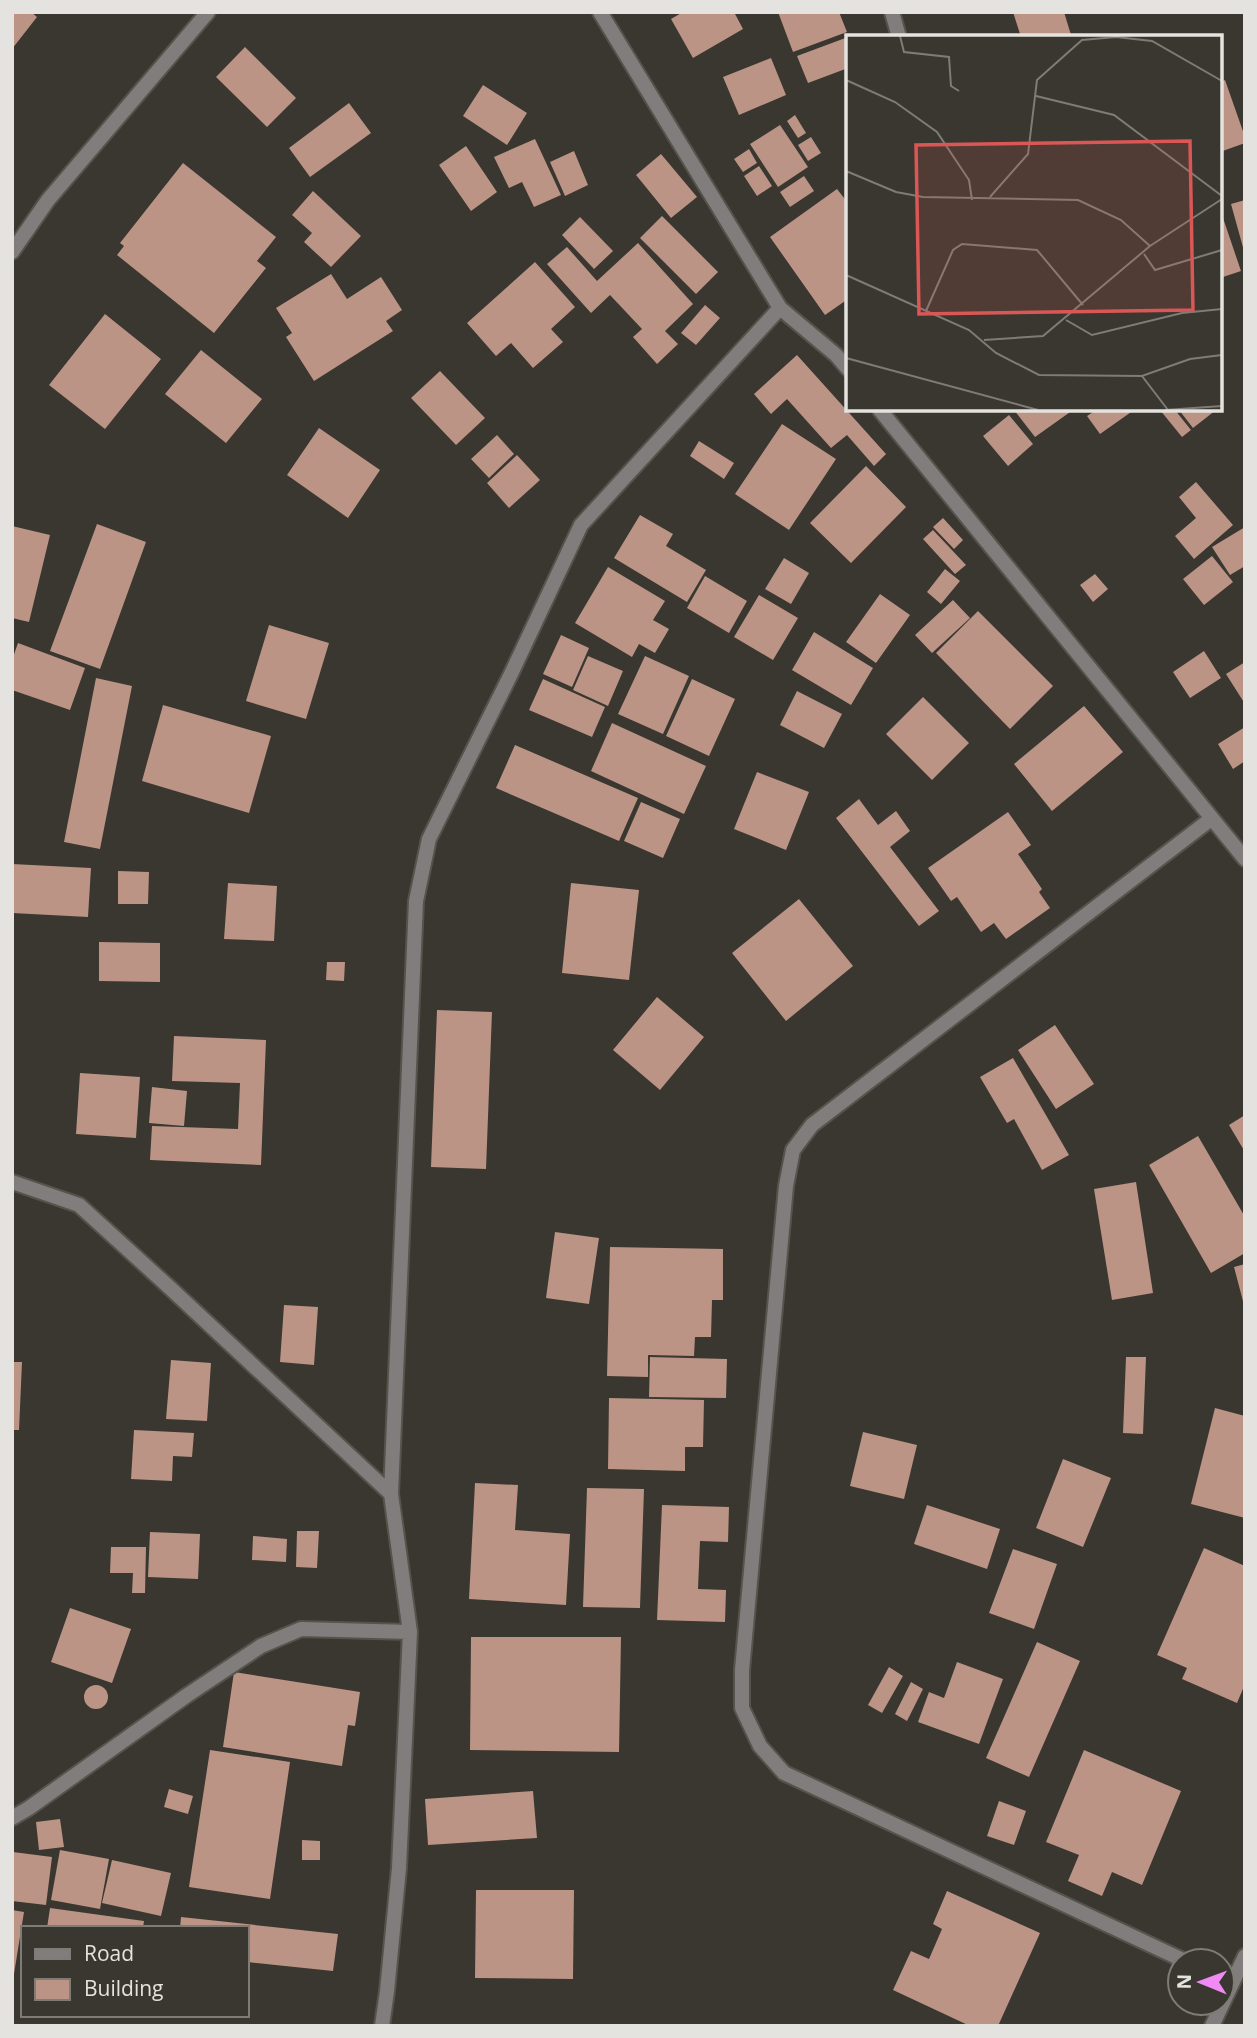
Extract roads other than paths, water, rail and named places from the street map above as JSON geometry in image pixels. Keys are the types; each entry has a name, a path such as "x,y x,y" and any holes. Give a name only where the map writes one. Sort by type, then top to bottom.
{"street":[{"path":"12,253 48,200 208,12"},
{"path":"600,12 780,308 842,351"},
{"path":"892,12 898,35"},
{"path":"382,2026 399,1868 410,1632 391,1494 416,901 429,839 581,525 780,308"},
{"path":"881,411 1245,859"},
{"path":"1166,1952 784,1773 760,1746 742,1708 742,1671 786,1186 793,1150 812,1125 1211,819"},
{"path":"12,1182 79,1205 391,1494"},
{"path":"12,1818 261,1646 301,1629 410,1632"}]}
